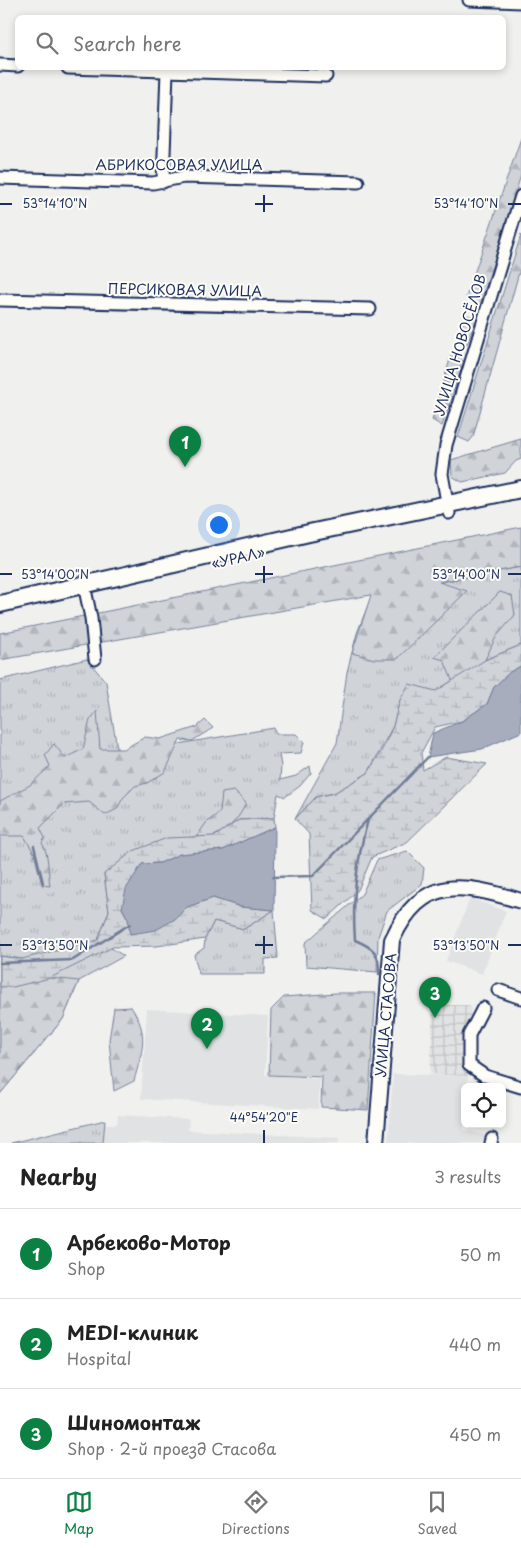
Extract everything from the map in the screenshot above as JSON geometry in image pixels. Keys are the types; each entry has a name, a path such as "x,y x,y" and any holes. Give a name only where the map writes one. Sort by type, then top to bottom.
{"highway":[{"path":"476,503 521,489"},
{"path":"476,503 521,498"},
{"name":"«УРАЛ»","path":"0,613 476,503"},
{"name":"«УРАЛ»","path":"0,604 309,533 448,509"}],"main road":[{"name":"УЛИЦА СТАСОВА","path":"376,1143 392,940 402,918 422,898 448,888 479,888 521,901"}],"street":[{"path":"469,0 521,2"},
{"path":"0,65 15,66"},
{"path":"134,70 326,76"},
{"path":"163,182 167,71"},
{"name":"АБРИКОСОВАЯ УЛИЦА","path":"0,178 163,182 184,177 358,182"},
{"name":"УЛИЦА НОВОСЁЛОВ","path":"448,509 442,467 448,437 521,196"},
{"name":"ПЕРСИКОВАЯ УЛИЦА","path":"0,300 370,309"},
{"path":"86,594 92,618 95,659"},
{"path":"498,990 521,998"},
{"path":"483,1008 469,1035 469,1065 484,1076 521,1088"}],"shaded area":[{"path":"470,898 506,911 482,974 446,961"},
{"path":"433,1005 471,1005 468,1076 430,1074"},
{"path":"147,1009 268,1016 265,1075 320,1079 318,1109 141,1099"},
{"path":"393,1074 468,1076 467,1083 461,1083 461,1128 489,1136 488,1143 388,1143"},
{"path":"118,1115 189,1119 188,1130 339,1138 338,1143 30,1143 100,1124 117,1124"}],"green space":[{"path":"521,138 521,175 480,305 466,297"},
{"path":"521,235 521,265 473,437 469,442 458,437"},
{"path":"466,315 477,318 467,344 457,338"},
{"path":"451,356 464,361 442,426 432,420"},
{"path":"521,439 521,459 516,461 505,473 462,482 452,476 451,460"},
{"path":"521,527 521,567 439,582 467,591 397,659 374,659 352,653 371,595 0,660 0,633"},
{"path":"521,567 521,645 485,660 436,691 400,700 393,726 368,773 334,793 316,797 295,819 337,743 347,672 357,633 372,595"},
{"path":"500,592 512,596 515,615 496,637 478,674 456,690 444,660 434,657"},
{"path":"521,645 521,666 510,672 494,687 487,704 462,721 435,727 421,753 423,770 446,757 487,764 407,842 372,857 358,890 327,919 312,910 309,834 295,819 316,797 334,793 368,773 382,750 393,726 400,700 409,684 436,691 485,660"},
{"path":"87,659 106,682 118,754 274,728 276,734 296,734 304,742 301,753 279,754 281,766 280,780 296,776 310,766 311,773 300,786 285,797 278,794 274,818 239,820 215,836 104,874 109,911 98,940 124,956 79,981 63,1019 0,1094 0,680"},
{"path":"97,711 100,749 124,749 145,737 160,739 197,727 205,720 213,728 192,741 180,740 165,772 147,783 135,786 123,798 117,809 105,815 89,802 64,804 40,828 45,838 42,843 47,858 50,886 42,885 34,853 24,836 0,836 0,801 30,785 50,766 45,755 54,744 65,758 83,749 90,720"},
{"path":"234,791 246,803 236,820 217,834 191,845 206,823 220,812 222,793"},
{"path":"274,818 275,827 223,850 180,854 160,863 142,864 122,908 128,919 175,919 187,907 213,898 241,907 274,910 244,929 214,921 205,939 157,946 113,947 50,978 13,987 0,987 0,956 22,959 98,940 109,911 104,874 133,851 167,838 215,836 239,820"},
{"path":"407,851 424,868 422,884 387,911 378,937 377,972 306,966 305,943 362,894 377,860"},
{"path":"274,910 278,958 265,959 265,974 199,974 194,955 204,948 205,939 214,921 244,929"},
{"path":"0,956 22,959 50,978 79,981 63,1019 0,1094"},
{"path":"336,993 376,993 368,1110 321,1107 322,1077 269,1075 271,1010 284,997"},
{"path":"131,1007 141,1026 142,1052 134,1081 114,1091 109,1040 114,1008"},
{"path":"105,1120 103,1143 11,1143"}],"water":[{"path":"521,666 521,732 482,749 428,757 433,733 462,721 487,704 494,687 510,672"},
{"path":"275,827 274,910 241,907 213,898 187,907 175,919 156,930 130,934 128,919 122,908 126,889 142,864 160,863 180,854 223,850"}],"waterway":[{"path":"273,877 313,876 428,757"},
{"path":"368,820 356,880 355,940 367,946 377,956 379,974"},
{"path":"34,846 43,883"},
{"path":"0,963 73,960 130,924"}],"place":[{"name":"Арбеково-Мотор","path":"185,467"},
{"name":"Шиномонтаж","path":"435,1018"},
{"name":"MEDI-клиник","path":"207,1049"}]}
